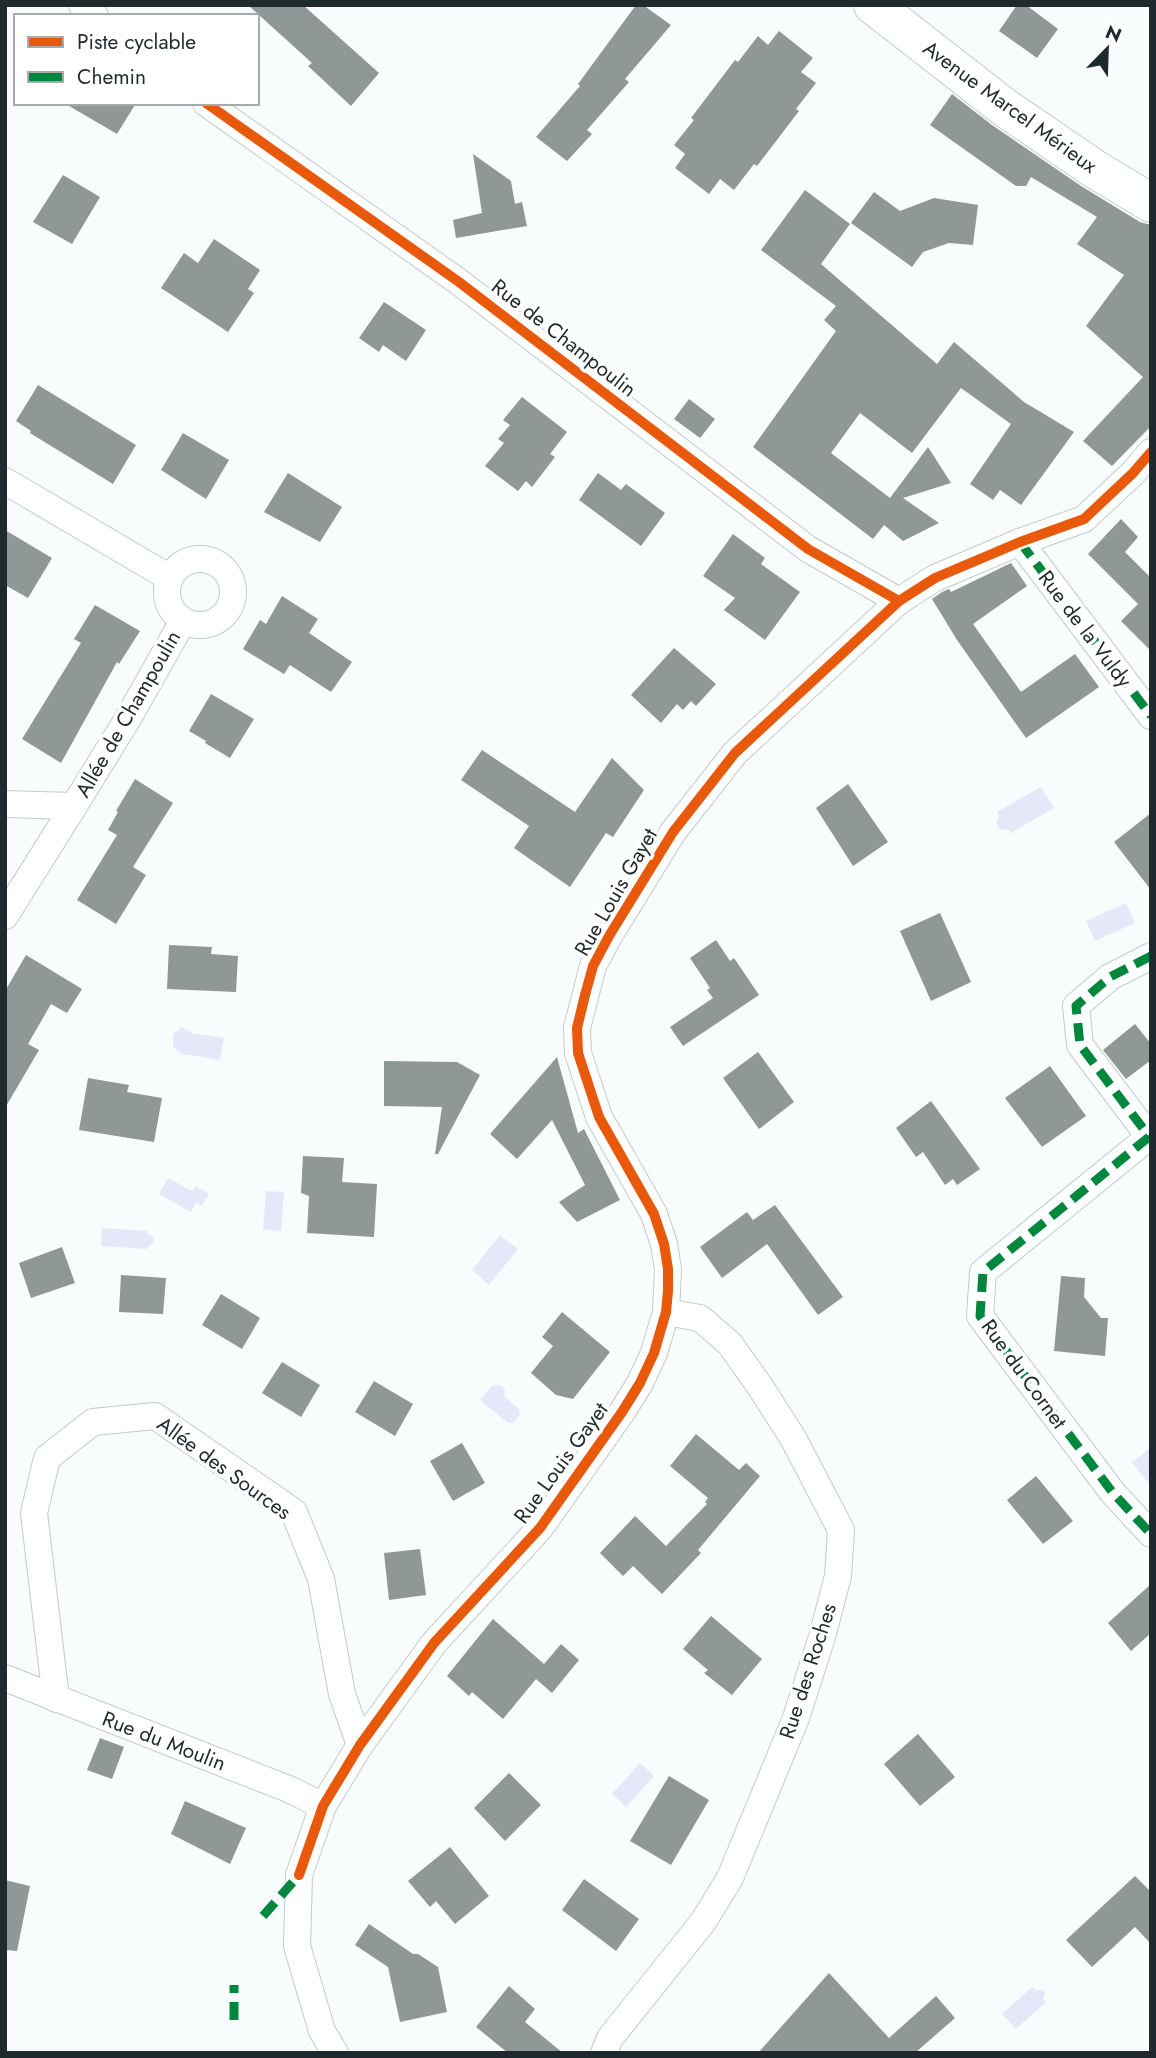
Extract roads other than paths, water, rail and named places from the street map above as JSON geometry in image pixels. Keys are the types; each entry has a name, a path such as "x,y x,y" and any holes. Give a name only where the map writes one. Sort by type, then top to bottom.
{"main road":[{"name":"Avenue Marcel Mérieux","path":"873,5 1004,107 1093,168 1151,203"}],"street":[{"name":"Rue de Champoulin","path":"209,105 459,282 808,549 899,601"},
{"name":"Rue Louis Gayet","path":"335,2053 322,2031 297,1946 299,1875 323,1806 360,1745 434,1643 540,1528 593,1454 640,1383 654,1353 666,1312 668,1269 664,1244 654,1214 599,1117 578,1053 577,1028 593,966 673,832 735,752 899,601 935,578 1020,542 1084,519 1133,473 1151,452"},
{"path":"5,481 170,578"},
{"name":"Rue de la Vuldy","path":"1020,542 1151,716"},
{"name":"Allée de Champoulin","path":"197,559 219,565 232,583 231,606 224,615 205,625 193,625 183,621 170,606 167,587 170,578 186,562 197,559"},
{"name":"Allée de Champoulin","path":"5,916 127,720 183,621"},
{"name":"Allée de Champoulin","path":"5,804 74,806"},
{"path":"1150,1138 1080,1045 1076,1006 1110,977 1151,956"},
{"name":"Rue du Cornet","path":"1150,1138 983,1272 980,1316 1112,1493 1151,1534"},
{"name":"Rue des Roches","path":"604,2053 610,2038 703,1922 730,1878 796,1718 838,1576 841,1530 793,1438 761,1388 730,1344 700,1318 666,1312"},
{"name":"Allée des Sources","path":"56,1699 34,1513 47,1458 93,1422 155,1416 294,1512 321,1579 342,1694 360,1745"},
{"name":"Rue du Moulin","path":"5,1678 291,1790 323,1806"}],"water":[{"path":"1041,787 1054,808 1011,833 1009,830 1000,829 996,822 999,816 997,812"},
{"path":"1126,903 1135,923 1095,941 1086,921"},
{"path":"182,1027 191,1033 224,1038 220,1060 182,1054 173,1047 173,1034"},
{"path":"168,1178 192,1191 196,1186 209,1194 202,1206 196,1203 191,1212 159,1194"},
{"path":"266,1191 284,1192 281,1231 263,1229"},
{"path":"102,1228 147,1231 147,1234 153,1236 154,1242 146,1249 101,1246"},
{"path":"500,1235 518,1249 489,1285 472,1270"},
{"path":"492,1386 502,1386 505,1390 504,1396 519,1409 520,1415 513,1423 508,1423 480,1400"},
{"path":"1151,1447 1151,1480 1148,1482 1132,1463"},
{"path":"640,1763 654,1776 626,1807 612,1794"},
{"path":"1032,1987 1035,1990 1043,1990 1043,1999 1046,2002 1016,2029 1002,2014"}]}
